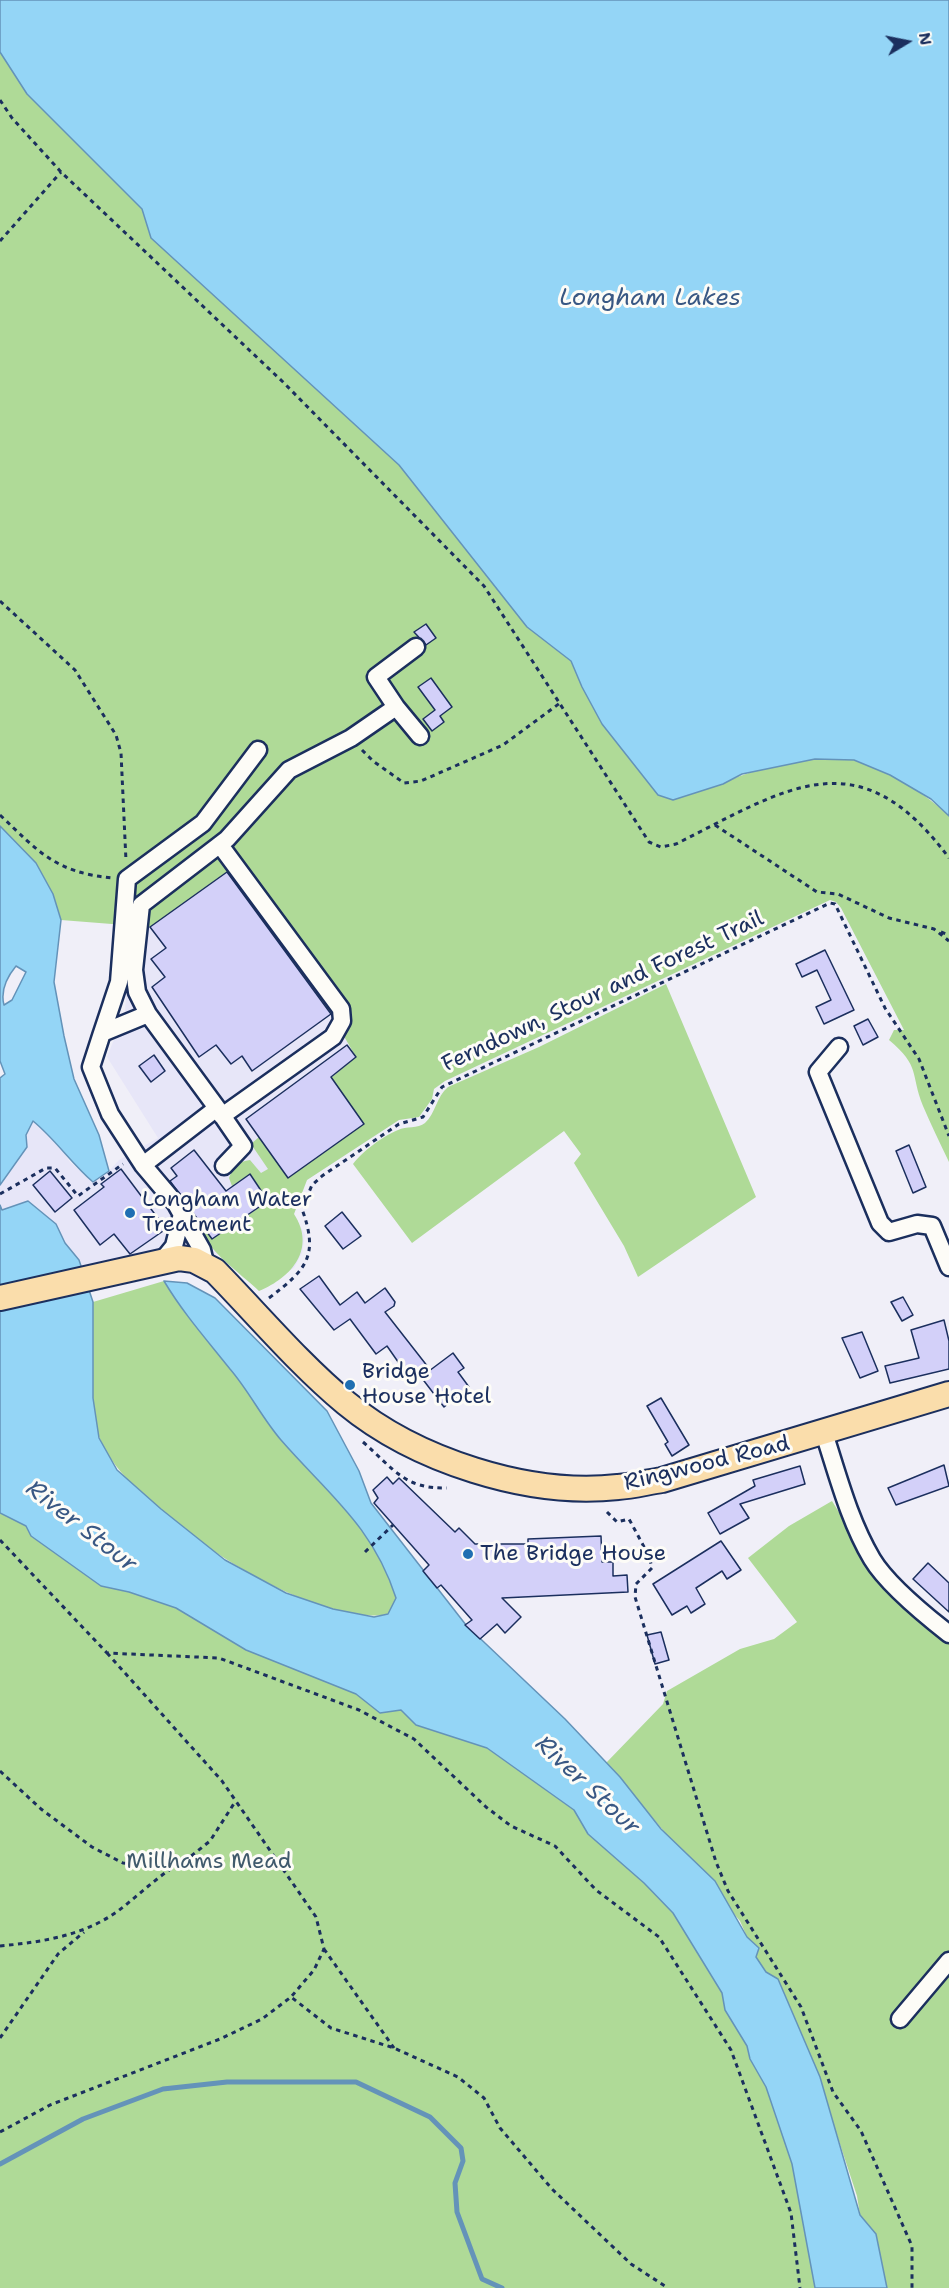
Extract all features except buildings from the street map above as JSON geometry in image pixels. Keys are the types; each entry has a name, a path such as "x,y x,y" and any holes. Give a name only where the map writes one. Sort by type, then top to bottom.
{"highway":[{"name":"Ringwood Road","path":"0,1298 98,1278 179,1258 194,1260 215,1271 346,1403 389,1434 446,1461 516,1481 569,1488 616,1488 662,1480 949,1394"}],"lane":[{"path":"416,647 376,677 396,707 420,736"},
{"path":"224,1166 243,1146 148,1014 137,992 134,970 141,905 220,845 289,770 351,738 396,707"},
{"path":"206,1267 202,1250 182,1214 140,1160 110,1114 91,1067 119,982 127,879 204,823 258,750"},
{"path":"140,1160 220,1112 333,1037 342,1021 340,1010 220,845"},
{"path":"102,1033 148,1014"},
{"path":"839,1047 818,1072 880,1223 889,1232 917,1224 932,1226 949,1266"},
{"path":"161,1262 174,1246 182,1214"},
{"path":"824,1433 850,1514 873,1561 922,1614 949,1634"},
{"path":"900,2019 949,1961"}],"path":[{"path":"0,100 12,118 61,172 283,382 484,586 649,842 661,847 676,844 766,798 790,789 833,783 859,787 884,797 905,810 924,826 949,858"},
{"path":"0,241 61,172"},
{"path":"0,601 75,670 116,735 121,753 127,879 84,875 55,864 0,815"},
{"path":"351,738 373,761 404,783 421,782 502,745 560,703"},
{"path":"714,825 817,892 838,894 889,918 949,935"},
{"path":"838,894 835,904 885,1008 919,1059 949,1136"},
{"name":"Ferndown, Stour and Forest Trail","path":"254,1310 285,1286 306,1264 311,1248 310,1233 302,1209 312,1185 399,1124 423,1117 442,1087 632,995 830,903 835,904"},
{"path":"940,932 949,940"},
{"path":"0,1194 46,1168 55,1168 78,1196 140,1160"},
{"path":"607,1512 617,1522 629,1519 649,1556 652,1568 636,1584 635,1597 716,1862 728,1892 801,2007 833,2092 861,2132 912,2246 912,2288"},
{"path":"365,1552 393,1525"},
{"path":"0,1540 107,1653 222,1781 316,1917 324,1949 394,2048"},
{"path":"107,1653 219,1658 359,1710 414,1739 486,1807 511,1826 555,1846 596,1890 659,1937 731,2050 791,2213 801,2288"},
{"path":"0,1771 41,1809 92,1847 123,1863 162,1866 184,1861"},
{"path":"0,2038 58,1954 88,1929 115,1913 168,1870 210,1841 236,1802"},
{"path":"0,1946 55,1939 88,1929"},
{"path":"0,2132 50,2105 231,2034 262,2019 291,1998 314,1970 324,1949"},
{"path":"291,1998 331,2028 394,2048 459,2077 484,2098 500,2128 552,2189 631,2264 668,2288"}],"shaded area":[{"path":"213,832 432,1099 419,1117 399,1120 307,1180 294,1214 305,1235 302,1253 294,1268 259,1291 222,1255 187,1251 83,1273 79,1260 65,1243 56,1224 40,1210 28,1201 2,1210 0,1205 0,1185 27,1147 26,1135 33,1120 61,1149 70,1162 93,1182 109,1171 119,1160 158,1138 107,1057 125,1012 132,893"}],"green space":[{"path":"0,52 27,94 142,209 151,238 399,465 527,627 571,661 582,687 723,784 768,767 805,760 840,758 854,760 892,775 929,799 949,816 949,1162 923,1106 910,1064 889,1040 894,1030 904,1030 841,908 836,902 830,900 445,1081 434,1089 432,1099 419,1117 399,1120 307,1180 294,1214 303,1238 302,1250 291,1269 271,1285 259,1291 212,1248 200,1229 199,1220 212,1239 230,1227 214,1202 221,1194 240,1221 268,1201 250,1174 232,1186 229,1178 236,1166 250,1160 261,1173 268,1169 251,1144 259,1137 288,1178 363,1124 331,1078 356,1057 331,1014 228,871 150,927 61,920 53,894 36,863 0,826"},
{"path":"666,984 756,1197 638,1277 624,1246 574,1163 581,1154 564,1131 412,1243 353,1164 357,1159 374,1144 392,1133 425,1123 448,1087 539,1047"},
{"path":"164,1281 187,1315 238,1377 274,1432 348,1512 362,1531 375,1551 396,1598 388,1614 355,1614 315,1604 271,1584 226,1559 183,1529 146,1498 117,1467 100,1439 93,1409 93,1302"},
{"path":"832,1501 855,1538 949,1640 949,2288 887,2288 876,2234 860,2215 857,2196 820,2077 778,1980 766,1972 756,1957 759,1948 747,1937 740,1921 606,1763 663,1704 667,1691 740,1649 774,1639 797,1622 748,1558 789,1526"},
{"name":"Millhams Mead","path":"0,1513 26,1526 31,1536 101,1586 129,1592 176,1608 246,1650 356,1694 380,1713 401,1710 416,1725 487,1748 574,1810 588,1834 644,1883 673,1913 722,1993 725,2010 747,2046 750,2059 766,2087 792,2164 815,2288 0,2288"}],"water":[{"name":"Longham Lakes","path":"0,0 949,0 949,816 931,799 890,775 854,760 815,759 742,774 723,784 673,800 658,795 602,724 571,661 527,627 399,465 151,238 142,209 27,94 0,52"},
{"path":"0,826 36,863 53,894 61,920 54,982 64,1036 74,1079 99,1135 109,1171 93,1182 33,1121 26,1135 27,1147 0,1185 0,1078 5,1074 0,1061","holes":["16,966 26,972 12,1000 4,1005 4,989 10,975"]},
{"name":"River Stour","path":"28,1201 56,1224 65,1243 79,1260 93,1302 93,1398 99,1438 117,1470 225,1560 286,1593 333,1609 374,1617 388,1614 396,1598 375,1551 362,1531 348,1512 274,1432 237,1377 187,1315 164,1281 187,1283 215,1298 327,1411 359,1471 371,1503 466,1625 565,1719 620,1777 661,1829 715,1881 747,1937 759,1948 756,1957 766,1972 778,1979 820,2077 860,2215 876,2234 887,2288 815,2288 792,2164 766,2087 750,2059 747,2046 725,2010 722,1993 673,1913 644,1883 588,1834 574,1810 487,1748 416,1725 401,1710 380,1713 356,1694 246,1650 176,1608 129,1592 101,1586 31,1536 26,1526 0,1513 0,1205 2,1210"}],"waterway":[{"path":"0,2164 83,2119 163,2089 227,2082 356,2082 430,2117 461,2148 463,2161 455,2183 457,2212 482,2279 502,2288"}],"place":[{"name":"Longham Water Treatment","path":"130,1213"},
{"name":"Bridge House Hotel","path":"350,1385"},
{"name":"The Bridge House","path":"468,1554"}]}
